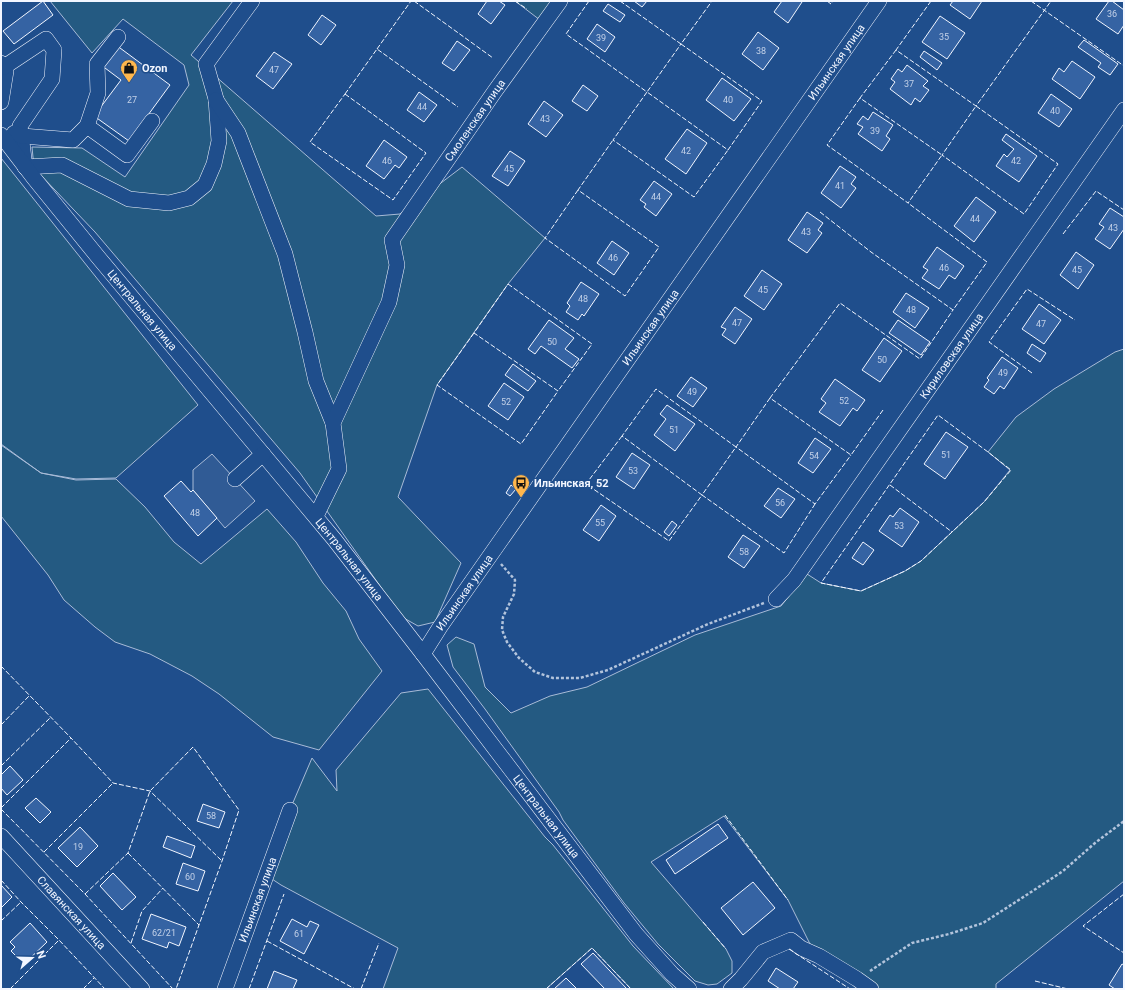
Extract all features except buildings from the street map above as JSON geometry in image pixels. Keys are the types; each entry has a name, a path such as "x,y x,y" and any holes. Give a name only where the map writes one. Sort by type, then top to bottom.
{"street":[{"path":"1,102 6,71 2,65 46,39 54,50 52,79 20,126 25,167 62,165 129,199 169,203 189,198 205,185 214,164 219,141 216,99 206,64 252,1"},
{"name":"Смоленская улица","path":"333,423 389,302 397,265 392,240 560,1"},
{"name":"Ильинская улица","path":"423,654 440,627 880,1"},
{"path":"1,128 22,136 73,140 87,126 98,93 97,64 118,37"},
{"path":"216,99 238,133 285,254 316,381 333,423 339,469 316,516"},
{"name":"Кириловская улица","path":"776,599 798,575 1124,110"},
{"path":"87,126 127,155 152,121"},
{"name":"Центральная улица","path":"1,135 98,257 316,516 636,934 672,974 690,989"},
{"path":"235,479 263,454"},
{"name":"Ильинская улица","path":"226,989 290,810"},
{"name":"Славянская улица","path":"1,836 142,989"},
{"path":"731,989 763,952 791,940 801,948 819,956 858,979 871,989"}],"path":[{"path":"492,554 515,580 514,594 503,617 502,630 507,642 519,658 536,672 553,678 580,678 608,670 708,624 776,599"},
{"path":"858,979 912,943 949,934 983,923 1062,871 1124,820"}],"shaded area":[{"path":"50,1 233,1 191,55 376,216 400,214 462,167 545,238 508,284 437,385 398,497 461,563 435,622 418,626 402,617 300,473 95,232 34,168 32,147 82,148 125,177 189,85 184,65 123,19 92,53"},
{"path":"515,1 553,1 540,20"},
{"path":"1,158 198,405 116,478 76,479 41,473 1,444"},
{"path":"1124,349 1124,881 996,984 996,989 877,989 810,944 788,900 724,816 651,862 726,949 732,961 732,973 717,984 708,985 695,981 658,944 624,903 563,820 559,812 485,709 453,667 447,645 456,637 474,644 485,687 511,713 550,696 587,687 695,635 781,606 807,574 821,583 861,591 905,571 921,561 984,502 1010,470 988,452 1016,417 1054,389 1115,352"},
{"path":"1,445 41,473 76,480 116,479 145,507 174,542 201,564 267,509 296,542 323,583 346,611 359,639 382,671 319,750 273,737 219,694 192,676 150,654 115,642 64,600 48,575 1,516"},
{"path":"212,454 255,501 225,528 193,490 193,470"},
{"path":"428,689 633,946 674,989 631,989 592,948 546,989 383,989 398,948 281,885 263,873 312,758 337,791 336,770 401,693"}],"fence":[{"path":"377,49 411,1"},
{"path":"414,1 493,58"},
{"path":"515,1 527,9"},
{"path":"589,1 566,34 647,92 613,140 694,197 728,150"},
{"path":"620,1 681,44 712,1"},
{"path":"827,1 831,4 833,1"},
{"path":"931,1 896,50 976,106 1051,1"},
{"path":"1031,1 1124,66"},
{"path":"681,44 762,101 728,150 647,92 681,44"},
{"path":"345,94 377,49 458,107"},
{"path":"860,98 827,145 908,203 942,155 860,98 896,50"},
{"path":"345,94 426,153 393,200 310,142 345,94"},
{"path":"976,106 1058,164 1024,214 942,155 976,106"},
{"path":"578,190 545,238 625,296 659,247 578,190 613,140"},
{"path":"1063,234 1096,191 1124,210"},
{"path":"820,212 871,252 953,310 987,262 908,203"},
{"path":"508,284 592,344 558,391 474,333 508,284"},
{"path":"1032,373 989,342 1027,289 1075,320"},
{"path":"883,410 851,455 770,398 840,303 920,359 953,310"},
{"path":"474,333 437,385 521,444 558,391"},
{"path":"622,436 586,484 669,541 702,495 622,436 656,389 736,447 702,495 784,553 815,504"},
{"path":"770,398 736,447 815,504 851,455"},
{"path":"890,485 952,532 921,561 905,571 861,591 821,583 938,415 1011,470 984,502 952,532"},
{"path":"1,666 113,783 150,791 222,861"},
{"path":"1,725 29,696"},
{"path":"1,766 51,717"},
{"path":"1,808 71,738"},
{"path":"85,894 128,853 150,791 193,747 239,810 176,989"},
{"path":"44,852 113,783"},
{"path":"1,809 85,894 173,989"},
{"path":"725,815 788,900"},
{"path":"128,853 199,925"},
{"path":"1,880 105,989"},
{"path":"131,943 142,911 163,888"},
{"path":"249,989 284,894"},
{"path":"1124,894 1083,926 1124,953"},
{"path":"1,921 21,902"},
{"path":"703,922 726,949"},
{"path":"10,989 59,940"},
{"path":"267,941 355,989"},
{"path":"361,989 379,943"},
{"path":"546,989 592,948 631,989"},
{"path":"789,949 850,989"},
{"path":"83,989 94,978"},
{"path":"1035,981 1068,989"}],"place":[{"name":"Ozon","path":"129,83"},
{"name":"Ильинская, 52","path":"521,498"}]}
